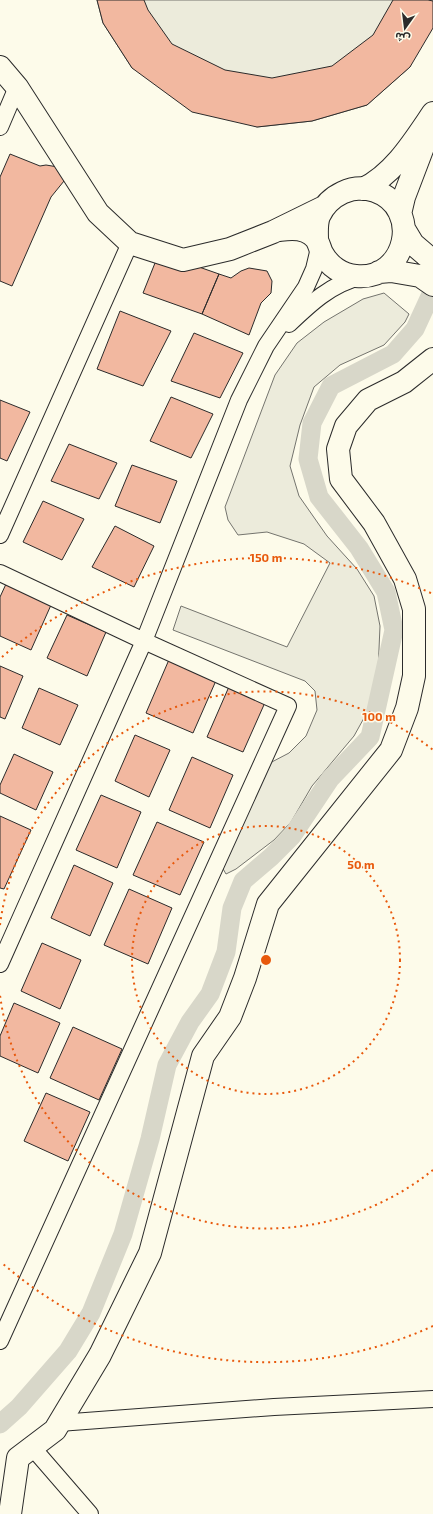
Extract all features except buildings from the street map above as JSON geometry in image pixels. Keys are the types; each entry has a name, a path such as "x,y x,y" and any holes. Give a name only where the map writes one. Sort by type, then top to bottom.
{"street":[{"path":"0,67 17,87 98,213 130,243 183,260 230,249 273,232 324,207"},
{"path":"0,127 17,87"},
{"path":"363,189 374,184 384,175 411,145 433,113"},
{"path":"273,232 288,229 304,230 311,234 328,262 340,271 348,274 371,274 394,262 402,246 404,197 433,121"},
{"path":"0,964 144,641 239,400 266,346 306,287 314,269 318,244 316,229 319,217 324,207 341,193 352,189 363,189 382,194 390,200 413,244 429,270"},
{"path":"0,535 130,243"},
{"path":"266,346 309,305 330,289 346,281 371,274 391,271 429,270"},
{"path":"10,1514 18,1458 55,1430 100,1355 150,1253 203,1056 230,1017 245,978 268,904 391,750 407,708 414,676 414,609 405,579 374,523 341,479 338,449 346,426 368,400 404,382 433,359"},
{"path":"0,573 144,641 288,706 0,1341"},
{"path":"59,1423 266,1407 433,1399"},
{"path":"32,1447 90,1514"}],"shaded area":[{"path":"97,0 433,1 410,67 367,105 312,121 257,127 132,68 103,23"},
{"path":"384,293 409,314 405,322 384,345 340,365 314,387 300,425 290,466 299,496 327,536 357,569 374,596 380,626 378,672 369,709 354,736 312,786 291,822 274,840 236,869 226,874 222,867 268,764 289,753 306,736 317,710 315,691 305,681 173,630 181,606 287,647 330,563 304,544 267,532 238,535 228,520 225,507 275,375 297,343 324,322 363,299"}],"waterway":[{"path":"0,1424 19,1407 68,1351 91,1313 123,1234 150,1139 167,1065 190,1022 210,994 226,952 232,908 243,881 271,857 292,836 330,779 370,737 394,630 386,592 359,548 319,497 308,459 312,423 331,386 393,354 415,329 433,290"}]}
